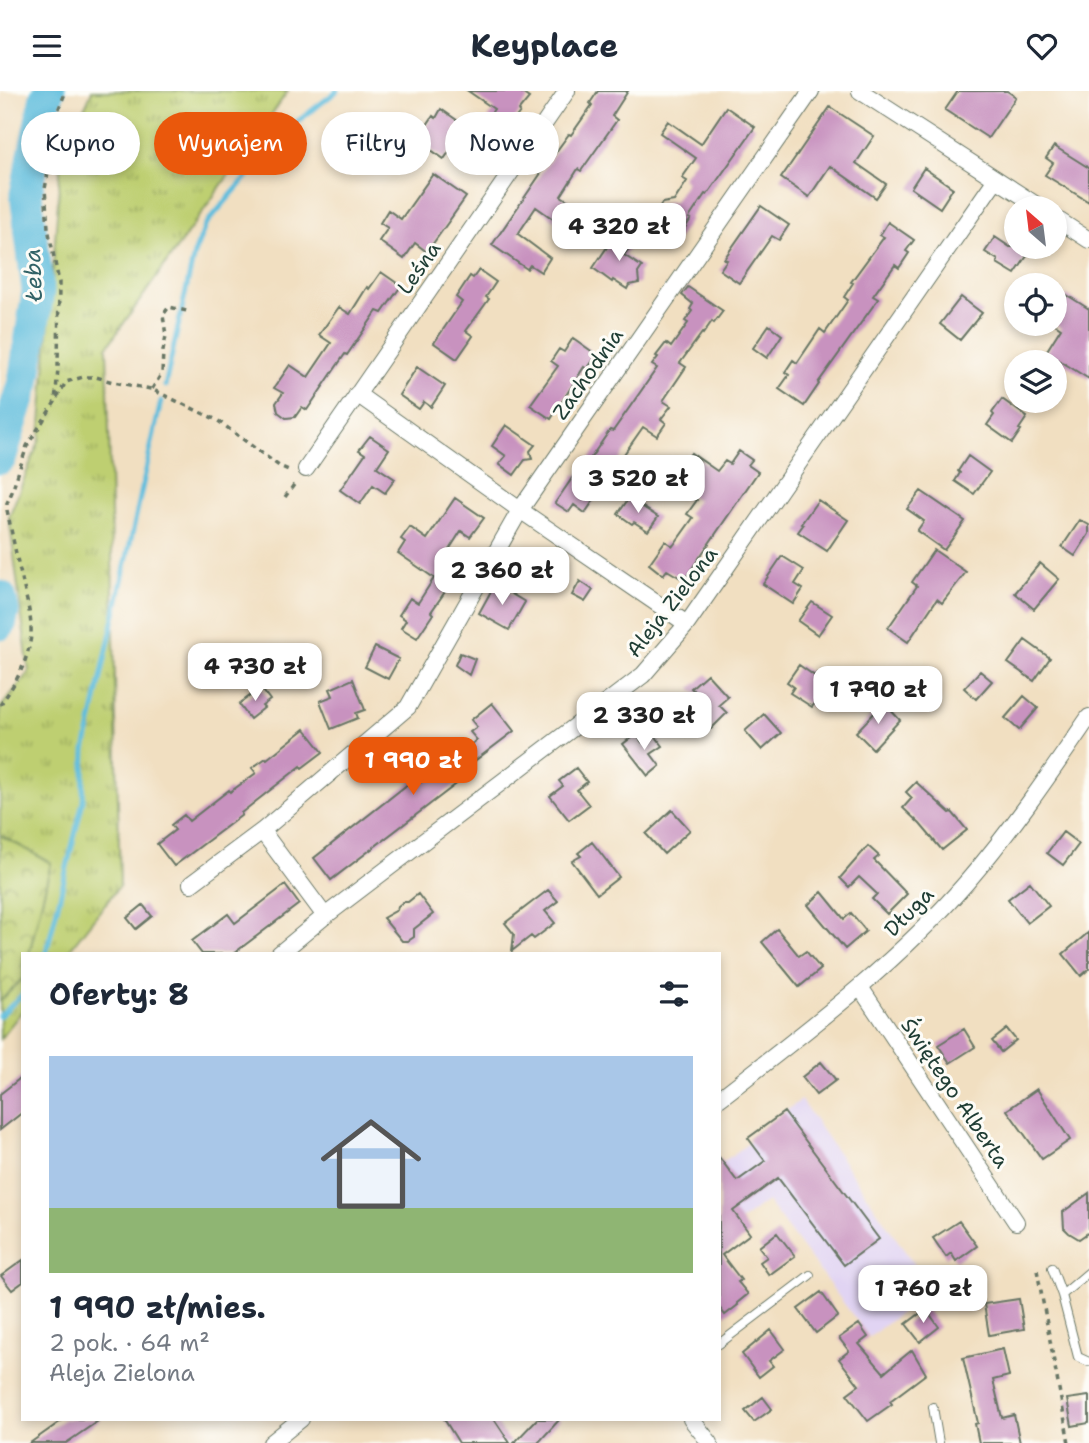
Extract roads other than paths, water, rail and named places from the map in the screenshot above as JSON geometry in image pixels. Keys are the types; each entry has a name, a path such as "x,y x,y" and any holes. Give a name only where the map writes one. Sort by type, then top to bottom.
{"street":[{"name":"Leśna","path":"306,469 567,91"},
{"name":"Zachodnia","path":"191,884 262,831 408,708 520,510 810,91"},
{"path":"860,91 1022,196"},
{"name":"Aleja Zielona","path":"280,952 643,675 687,624 996,179"},
{"path":"1068,226 1089,240"},
{"path":"357,394 687,624"},
{"name":"Długa","path":"721,1098 800,1037 914,938 966,884 1033,799 1089,717"},
{"path":"262,831 325,916"},
{"name":"Świętego Alberta","path":"860,987 1016,1222"},
{"path":"271,1443 298,1421"},
{"path":"693,1421 710,1443"}],"lane":[{"path":"1052,1268 1078,1357 1089,1362"},
{"path":"1062,1295 1089,1272"},
{"path":"721,1342 810,1275"},
{"path":"933,1407 939,1443"}],"waterway":[{"name":"Łeba","path":"0,458 24,382 38,291 26,194 49,91"},
{"path":"165,386 194,254 206,224 289,128 337,91"},
{"path":"46,952 83,801 85,751 161,401"},
{"name":"Łeba","path":"0,597 3,611 0,624"},
{"path":"0,1016 21,996"}]}
